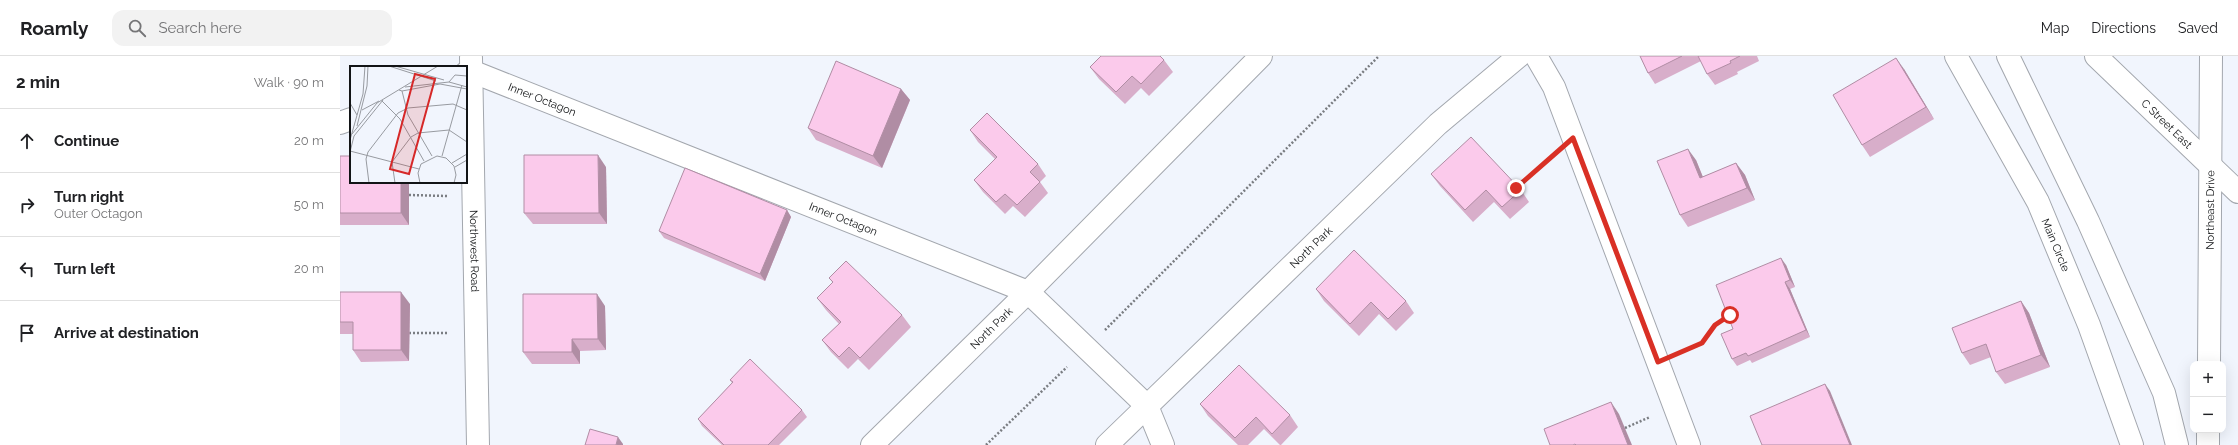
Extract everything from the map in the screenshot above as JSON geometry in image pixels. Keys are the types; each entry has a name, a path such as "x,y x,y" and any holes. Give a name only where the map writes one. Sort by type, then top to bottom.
{"street":[{"name":"North Park","path":"872,445 1028,292 1261,56"},
{"name":"North Park","path":"1107,445 1438,124 1519,56"},
{"path":"1536,56 1554,87 1689,445"},
{"name":"Main Circle","path":"1956,56 2038,202 2089,325 2132,445"},
{"path":"2008,56 2088,221 2161,386 2177,445"},
{"name":"C Street East","path":"2096,56 2238,192"},
{"name":"Northeast Drive","path":"2209,361 2211,56"},
{"name":"Inner Octagon","path":"469,67 1028,292 1146,406 1163,445"},
{"name":"Northwest Road","path":"469,67 474,197 478,445"},
{"path":"340,123 350,119"},
{"path":"2208,433 2208,445"}],"path":[{"path":"986,445 1087,348 1379,56"},
{"path":"1516,188 1573,138"},
{"path":"409,195 474,197"},
{"path":"1658,362 1702,343 1715,325 1730,315"},
{"path":"410,332 476,333"}],"building":[{"path":"1101,56 1160,56 1164,60 1141,84 1132,76 1116,92 1090,67"},
{"path":"1640,56 1682,56 1648,73"},
{"path":"1698,56 1740,56 1730,61 1731,63 1707,74"},
{"path":"1896,58 1926,107 1862,145 1833,95"},
{"path":"836,61 901,89 873,156 808,128"},
{"path":"987,113 1038,164 1030,172 1040,182 1017,205 1005,194 996,202 974,180 997,157 970,130"},
{"path":"1471,137 1521,190 1502,207 1486,190 1465,210 1431,174"},
{"path":"1688,149 1700,178 1736,163 1747,188 1680,215 1657,161"},
{"path":"524,155 598,155 599,213 524,213"},
{"path":"340,156 350,156 350,183 401,183 401,213 340,213"},
{"path":"685,168 787,210 760,274 659,231"},
{"path":"1354,250 1406,301 1388,319 1371,302 1350,324 1316,289"},
{"path":"1781,258 1790,280 1785,282 1806,330 1748,356 1746,353 1732,359 1721,334 1733,329 1716,285"},
{"path":"846,261 902,315 860,358 849,347 839,357 822,340 841,322 817,298 833,282 829,278"},
{"path":"340,292 401,292 401,350 353,350 353,322 340,322"},
{"path":"523,294 597,294 598,339 572,339 572,352 523,352"},
{"path":"2021,301 2041,355 1996,372 1986,344 1962,353 1952,328"},
{"path":"750,359 802,410 768,445 724,445 698,419 733,382 730,380"},
{"path":"1239,365 1290,415 1272,434 1256,417 1235,438 1200,404"},
{"path":"1825,384 1850,445 1762,445 1750,416"},
{"path":"1611,402 1628,445 1550,445 1544,429"},
{"path":"590,429 618,437 616,445 585,445"}],"route":[{"path":"1516,188 1573,138 1658,362 1702,343 1715,325 1730,315"}]}
